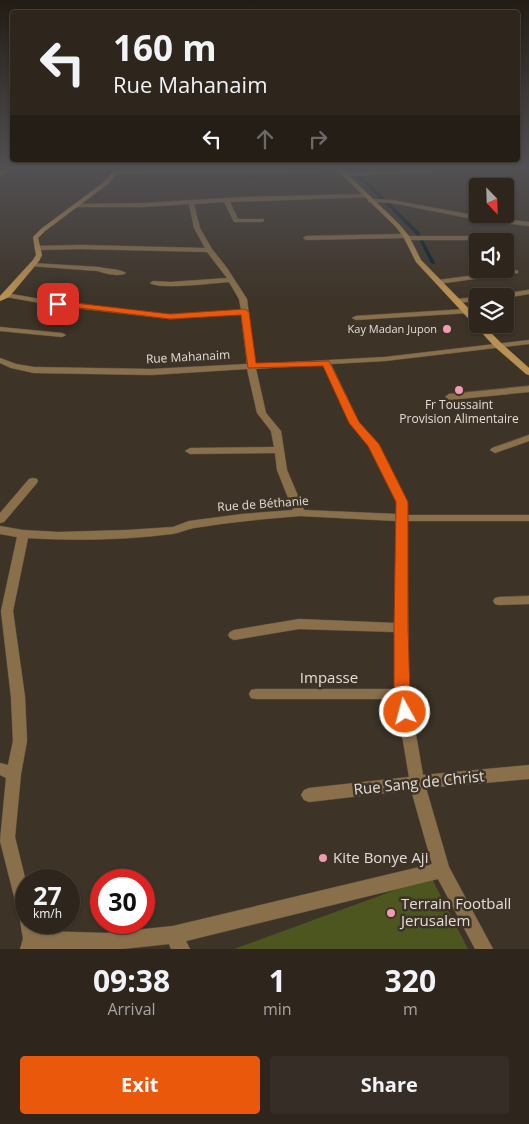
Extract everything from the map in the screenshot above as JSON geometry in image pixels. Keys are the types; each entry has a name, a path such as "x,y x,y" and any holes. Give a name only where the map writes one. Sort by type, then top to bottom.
{"street":[{"path":"3,297 39,255 35,238 70,211"},
{"path":"194,211 198,228 209,250 232,280 243,299 252,366 262,413 276,431 282,470 300,513"},
{"path":"231,211 236,221 262,220"},
{"path":"381,211 406,237 418,261 469,313"},
{"path":"446,211 495,221 529,224"},
{"path":"306,238 469,238"},
{"path":"37,248 209,250"},
{"path":"32,265 99,269 107,272 123,273"},
{"path":"438,282 516,272"},
{"path":"153,283 170,284 232,280"},
{"path":"514,294 529,292"},
{"path":"3,297 170,317 245,312"},
{"path":"457,301 469,300"},
{"path":"356,318 466,310"},
{"path":"0,328 62,335"},
{"path":"487,333 529,372"},
{"name":"Rue Mahanaim","path":"0,360 14,366 34,370 151,372 385,359 529,342"},
{"path":"326,363 355,423 373,444 402,502 402,694 417,783 442,870 484,949"},
{"path":"449,397 529,389"},
{"path":"495,450 529,438"},
{"path":"190,451 279,450"},
{"path":"0,520 33,481"},
{"name":"Rue de Béthanie","path":"0,530 23,534 58,536 128,534 174,530 189,525 242,517 300,513 402,518 529,518"},
{"path":"15,869 7,837 7,772 20,741 18,697 7,611 23,534"},
{"path":"499,601 529,600"},
{"path":"234,634 299,624 401,628"},
{"name":"Impasse","path":"256,694 402,694"},
{"name":"Rue Sang de Christ","path":"309,795 529,772"},
{"path":"30,937 106,942 177,942 442,870"}],"green space":[{"name":"Terrain Football Jerusalem","path":"431,877 468,949 234,949"}],"waterway":[{"path":"396,211 418,233 433,263"}],"place":[{"name":"Kay Madan Jupon","path":"447,329"},
{"name":"Fr Toussaint Provision Alimentaire","path":"459,390"},
{"name":"Kite Bonye Aji","path":"323,858"},
{"name":"Terrain Football Jerusalem","path":"391,913"}],"route":[{"path":"58,304 170,317 245,312 252,366 326,363 355,423 373,444 402,502 401,628 402,694 405,712"}]}
